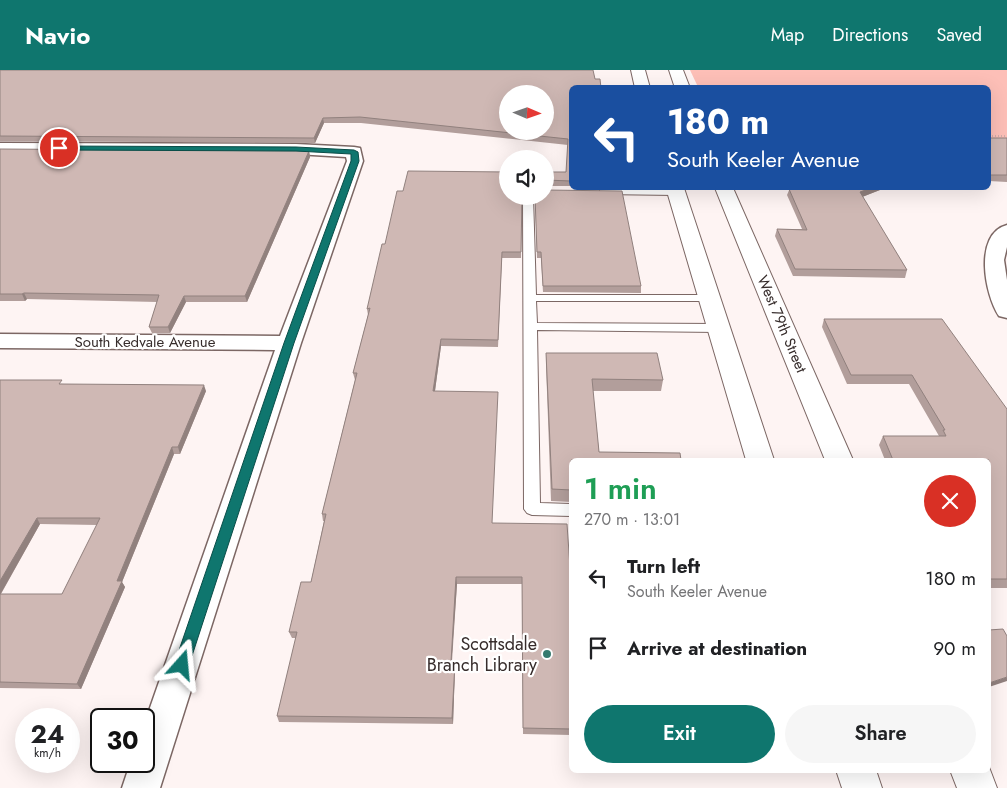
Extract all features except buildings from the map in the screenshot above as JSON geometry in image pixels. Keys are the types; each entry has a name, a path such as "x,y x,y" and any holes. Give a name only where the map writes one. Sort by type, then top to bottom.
{"main road":[{"path":"638,70 642,85"},
{"path":"676,70 682,85"},
{"path":"675,190 759,458"},
{"name":"West 79th Street","path":"725,190 838,458"},
{"path":"857,773 862,788"},
{"path":"971,773 977,788"}],"street":[{"path":"0,148 360,149 289,343 141,788"},
{"path":"1006,232 994,250 995,280 1007,311"},
{"name":"South Kedvale Avenue","path":"0,341 289,343"}],"lane":[{"path":"591,192 675,190"},
{"path":"528,205 531,298 532,509 569,510"},
{"path":"531,298 709,298"},
{"path":"531,326 718,328"}],"path":[{"path":"991,136 1007,136"}],"shaded area":[{"path":"690,70 1007,70 1007,140 991,140 991,85 697,85"}],"place":[{"name":"Scottsdale Branch Library","path":"547,654"}],"route":[{"path":"59,148 327,149 354,152 355,161 289,343 182,665"}]}
